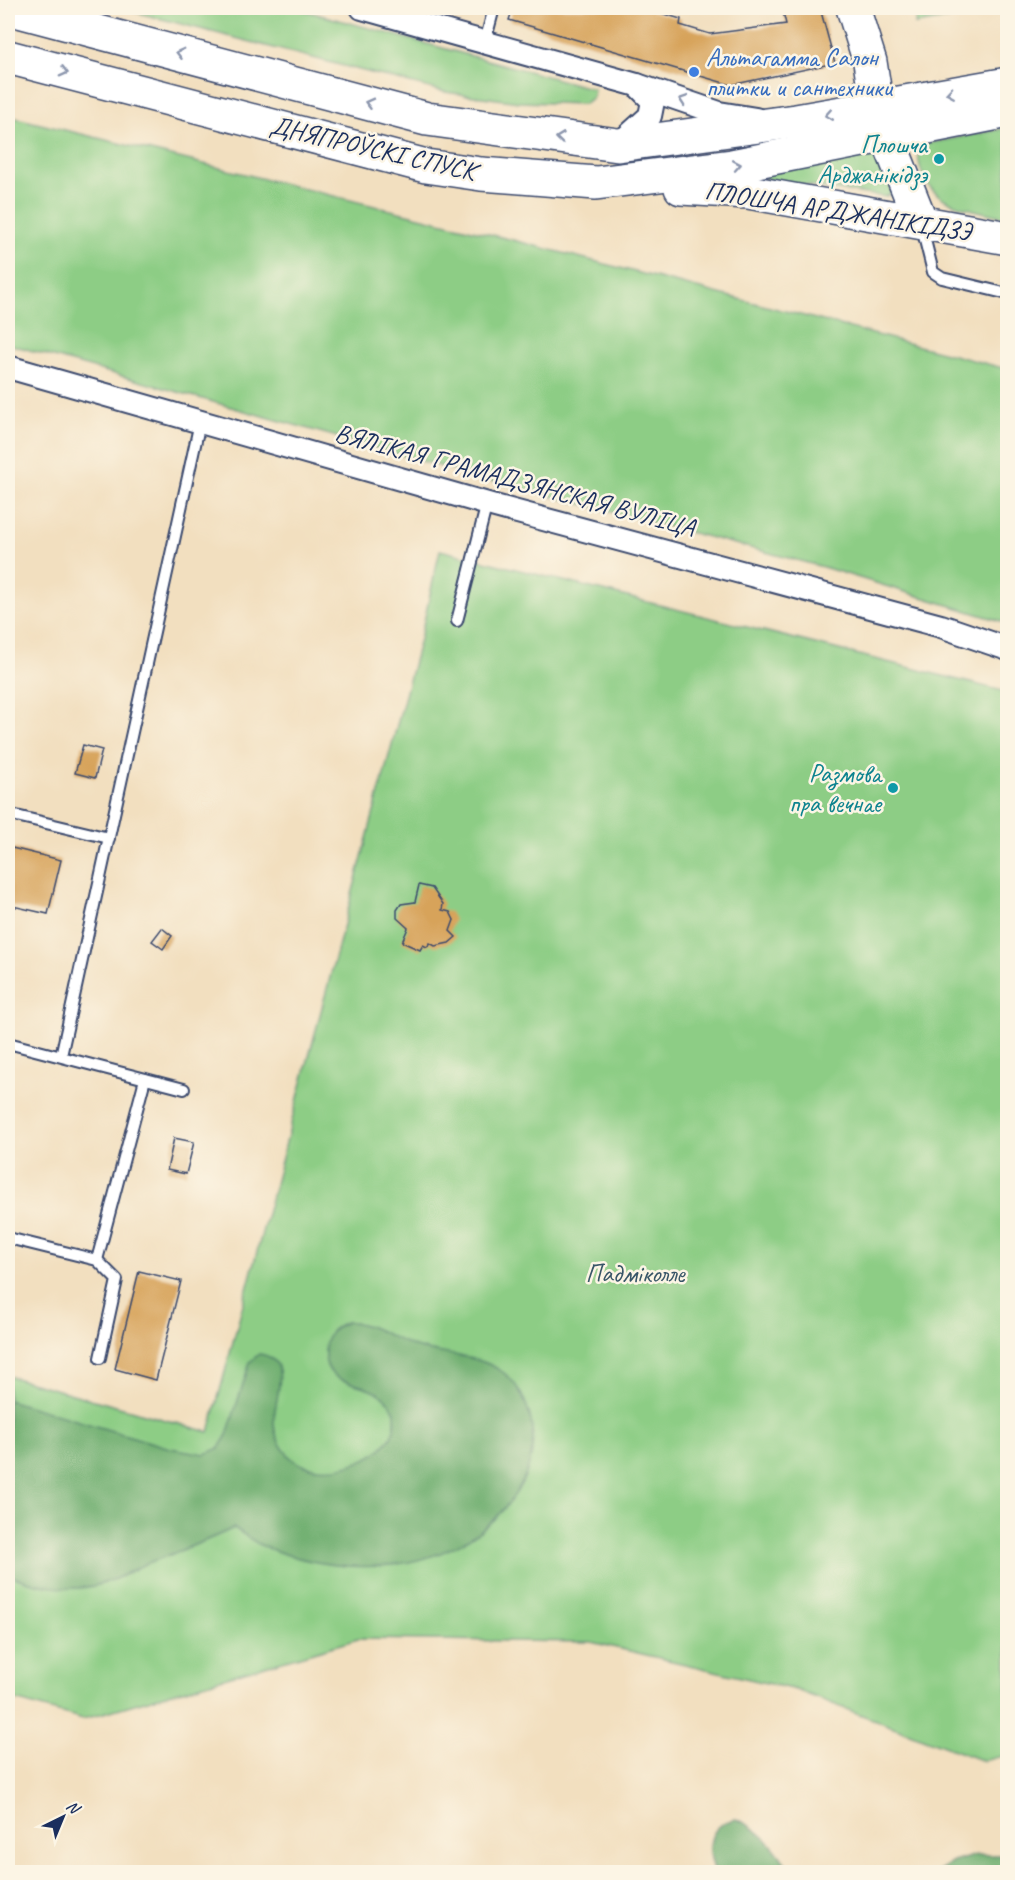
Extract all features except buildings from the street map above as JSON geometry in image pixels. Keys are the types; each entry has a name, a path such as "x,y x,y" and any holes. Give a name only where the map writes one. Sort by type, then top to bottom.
{"main road":[{"name":"ДНЯПРОЎСКІ СПУСК","path":"8,8 427,119 618,145 781,122 881,121"},
{"path":"853,8 870,62 881,121 921,222"},
{"name":"ДНЯПРОЎСКІ СПУСК","path":"8,57 426,166 481,174 596,183 732,166 881,121"},
{"path":"881,121 1008,84"},
{"path":"881,121 1008,111"},
{"name":"ПЛОШЧА АРДЖАНІКІДЗЭ","path":"596,183 748,192 1008,238"}],"street":[{"path":"362,8 637,85 719,113 781,122"},
{"path":"618,145 650,116 653,101 637,85"},
{"name":"ВЯЛІКАЯ ГРАМАДЗЯНСКАЯ ВУЛІЦА","path":"8,367 487,503 817,591 941,626 1008,649"}],"lane":[{"path":"485,42 494,8"},
{"path":"921,222 933,272 942,278 1008,294"},
{"path":"61,1056 140,709 200,423"},
{"path":"457,621 487,503"},
{"path":"8,814 109,838"},
{"path":"8,1043 184,1089"},
{"path":"97,1260 145,1078"},
{"path":"8,1238 97,1260 117,1280 100,1358"}],"green space":[{"path":"119,8 295,8 594,89 593,97 584,104 519,102 445,92"},
{"path":"919,8 951,8 953,18 915,24"},
{"path":"8,116 513,240 1007,369 1007,623 823,567 489,480 8,344"},
{"path":"1007,128 1007,218 962,207 937,194 928,184 921,171 918,154 925,144"},
{"path":"868,156 880,157 887,165 891,193 886,197 765,179 765,173"},
{"name":"Падміколле","path":"440,550 1007,692 1007,1755 983,1761 796,1690 591,1642 358,1639 83,1719 8,1698 8,1376 209,1432 420,639"},
{"path":"346,1322 366,1325 422,1349 485,1363 504,1373 515,1384 526,1405 532,1428 530,1462 516,1493 502,1511 478,1532 451,1548 421,1559 391,1565 359,1566 327,1564 295,1557 261,1545 234,1528 115,1579 88,1587 61,1588 8,1575 8,1400 170,1448 205,1454 219,1448 227,1435 250,1362 259,1354 270,1357 279,1372 280,1381 274,1427 278,1441 289,1456 300,1464 313,1468 344,1466 360,1462 385,1445 395,1426 395,1412 380,1394 344,1380 329,1370 325,1349 328,1335 333,1329"},
{"path":"736,1819 761,1834 791,1872 715,1872 710,1854 711,1839 719,1826"},
{"path":"976,1855 1000,1855 1007,1858 1007,1872 936,1872 953,1862"}],"place":[{"name":"Альтагамма Салон плитки и сантехники","path":"694,72"},
{"name":"Плошча Арджанікідзэ","path":"939,159"},
{"name":"Размова пра вечнае","path":"893,788"}]}
